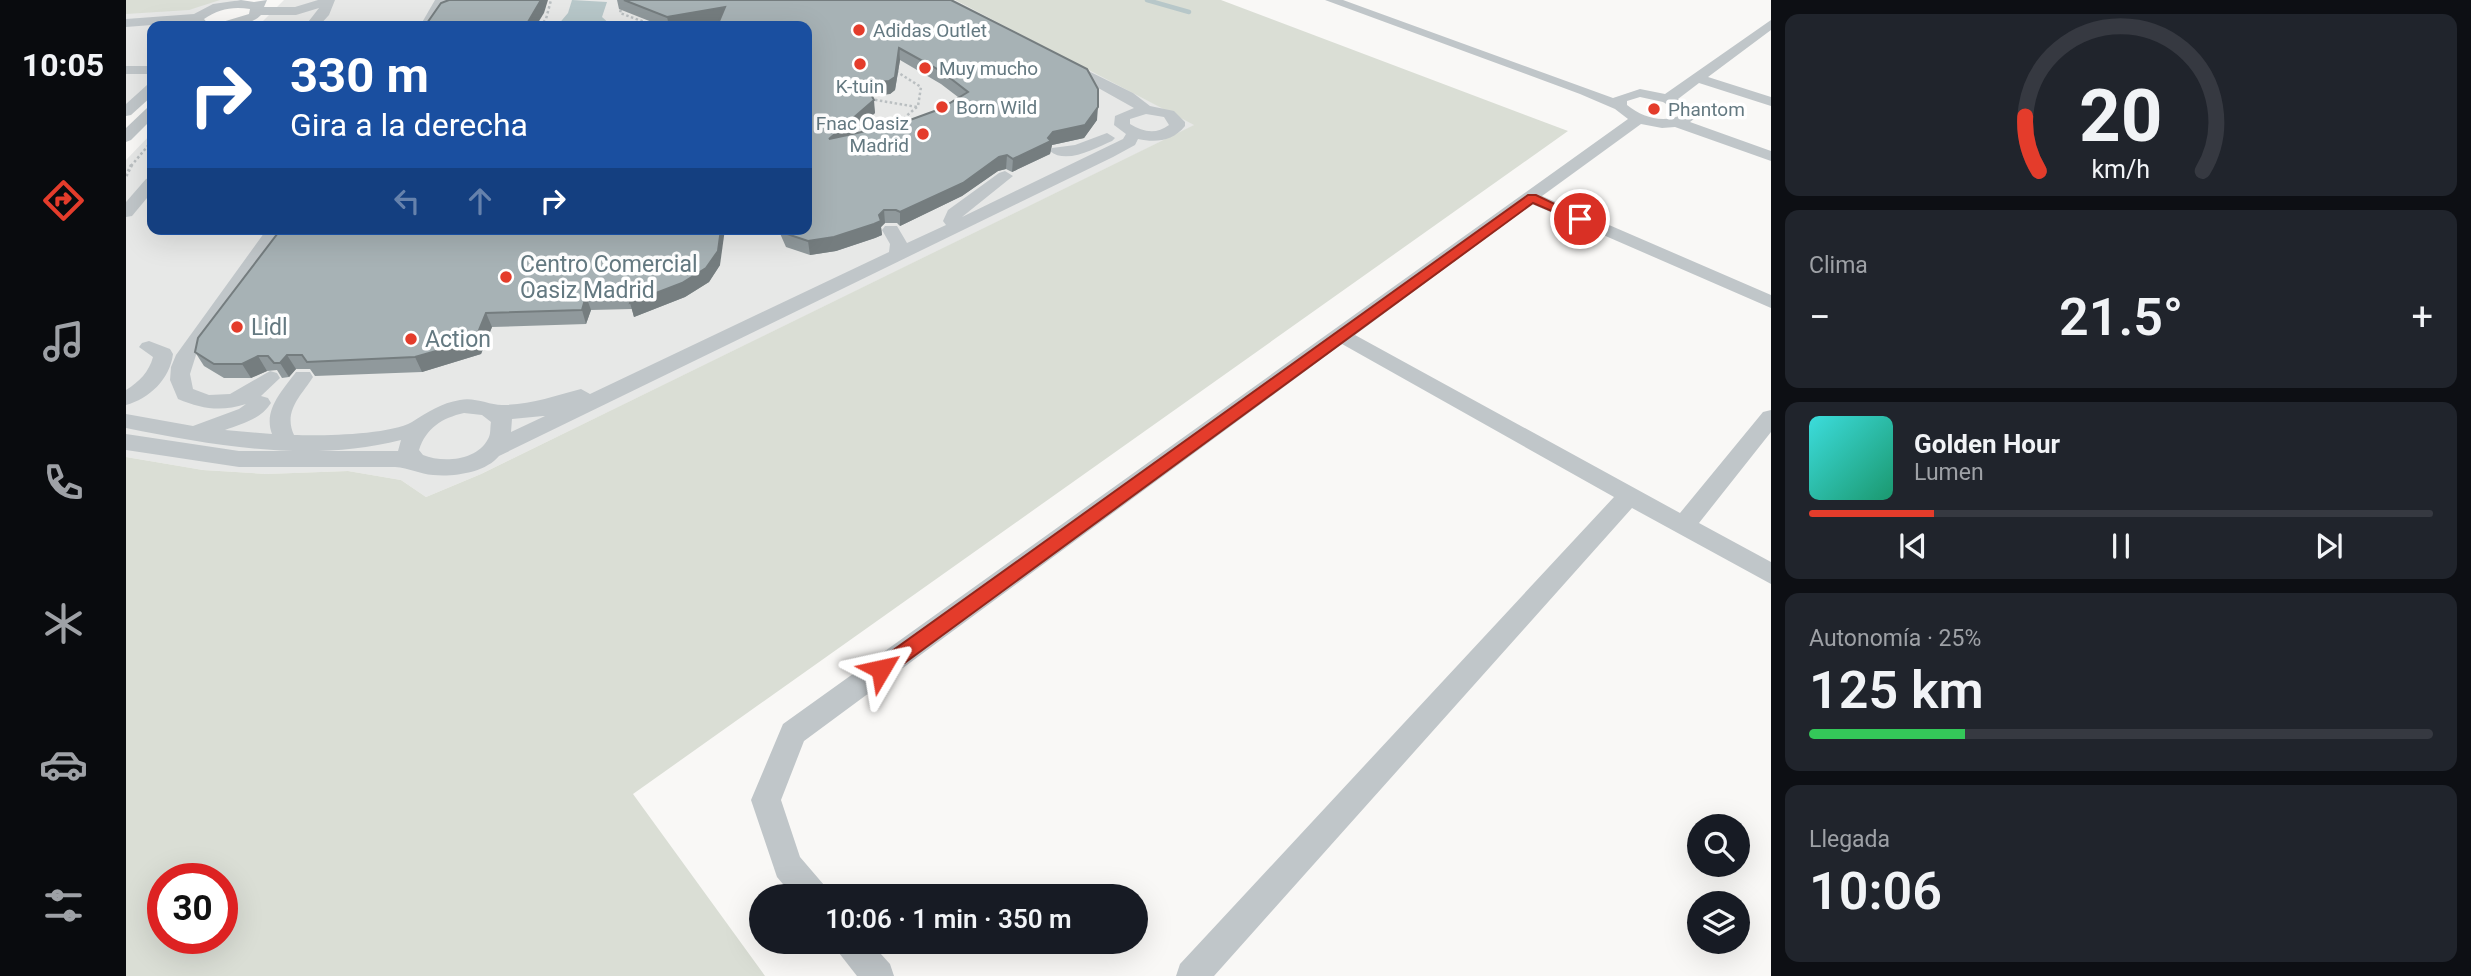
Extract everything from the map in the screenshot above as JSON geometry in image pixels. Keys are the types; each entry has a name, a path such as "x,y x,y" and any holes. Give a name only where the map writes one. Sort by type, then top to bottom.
{"street":[{"path":"430,21 442,0"},
{"path":"430,21 456,0"},
{"path":"1331,0 1585,91 1659,123 1683,119 1771,145"},
{"path":"1357,0 1632,94 1668,99 1682,106 1683,119"},
{"path":"245,16 296,11 329,1"},
{"path":"317,21 329,1"},
{"path":"201,21 209,9 232,2 245,16 290,18 298,21"},
{"path":"126,23 147,23"},
{"path":"1668,99 1771,24"},
{"path":"1055,58 1128,96 1144,109 1169,114 1177,122 1177,126 1169,134 1161,136 1128,129 1078,150 1058,151"},
{"path":"129,72 147,70"},
{"path":"1698,78 1771,102"},
{"path":"126,112 147,93"},
{"path":"1630,112 1620,98 1632,94"},
{"path":"417,428 409,439 408,451 412,460 422,467 450,469 466,466 492,450 604,398 640,377 1129,142 1123,116 1144,109"},
{"path":"803,884 788,866 766,800 793,733 1532,198 1630,112"},
{"path":"126,137 147,116"},
{"path":"1683,119 1771,156"},
{"path":"951,228 954,214 1005,176"},
{"path":"126,212 147,188"},
{"path":"1532,198 1771,302"},
{"path":"891,230 899,244 898,255"},
{"path":"272,235 194,342 182,361 179,374 185,394 202,402 218,404 236,402 280,378"},
{"path":"1342,336 1771,574"},
{"path":"126,348 194,342"},
{"path":"126,398 145,387 163,364 163,354 149,347"},
{"path":"126,421 191,434 288,443 372,439 417,428 450,409 476,406 496,413 542,409 640,377"},
{"path":"191,434 247,414 264,401 280,378"},
{"path":"280,378 277,417 279,430 288,443"},
{"path":"492,450 504,430 502,420 496,413"},
{"path":"1684,525 1771,417"},
{"path":"126,442 170,452 225,458 277,461 364,457 412,460"},
{"path":"1192,976 1630,495"},
{"path":"860,954 878,976"}],"path":[{"path":"539,20 546,19 551,0"},
{"path":"623,0 620,13 642,21"},
{"path":"852,139 865,129 902,119 918,107 923,97 921,87 887,65"},
{"path":"863,97 918,107"},
{"path":"844,125 865,129"},
{"path":"126,176 134,160 147,146"}],"shaded area":[{"path":"126,0 238,0 209,9 203,21 147,21 147,93 126,112"},
{"path":"126,0 220,0 189,10 126,14"},
{"name":"Centro Comercial Oasiz Madrid","path":"284,0 955,0 1195,125 481,474 426,497 401,480 348,471 266,474 203,470 126,457 126,160 147,138 147,235 812,235 812,21 263,21"},
{"path":"572,0 607,2 602,17 606,21 561,21 568,13"},
{"path":"955,0 1221,0 1568,131 633,794 765,976 126,976 126,457 203,470 266,474 348,471 401,480 426,497 481,474 1194,125"}],"building":[{"path":"449,0 541,0 529,21 428,21 441,3"},
{"path":"624,0 951,0 1087,69 1098,89 1098,107 1085,125 1053,132 1048,138 1051,141 1013,159 1007,155 999,157 963,183 900,212 884,210 879,215 881,221 834,237 808,241 790,235 812,235 812,21 719,21 725,7 667,17","holes":["899,48 941,71 968,92 940,109 899,124 829,139 874,100 865,83 889,81 895,77"]},
{"path":"276,235 720,235 718,251 706,268 682,283 630,303 632,295 586,296 582,310 486,313 475,340 415,357 307,362 302,355 287,355 280,363 274,363 268,356 258,356 242,364 214,364 195,352 198,338"}],"waterway":[{"path":"1147,0 1189,12"}],"place":[{"name":"Adidas Outlet","path":"859,30"},
{"name":"K-tuin","path":"860,64"},
{"name":"Muy mucho","path":"925,68"},
{"name":"Born Wild","path":"942,107"},
{"name":"Phantom","path":"1654,109"},
{"name":"Fnac Oasiz Madrid","path":"923,134"},
{"name":"Centro Comercial Oasiz Madrid","path":"506,277"},
{"name":"Lidl","path":"237,327"},
{"name":"Action","path":"411,339"}],"route":[{"path":"881,669 1532,198 1580,219"}]}
